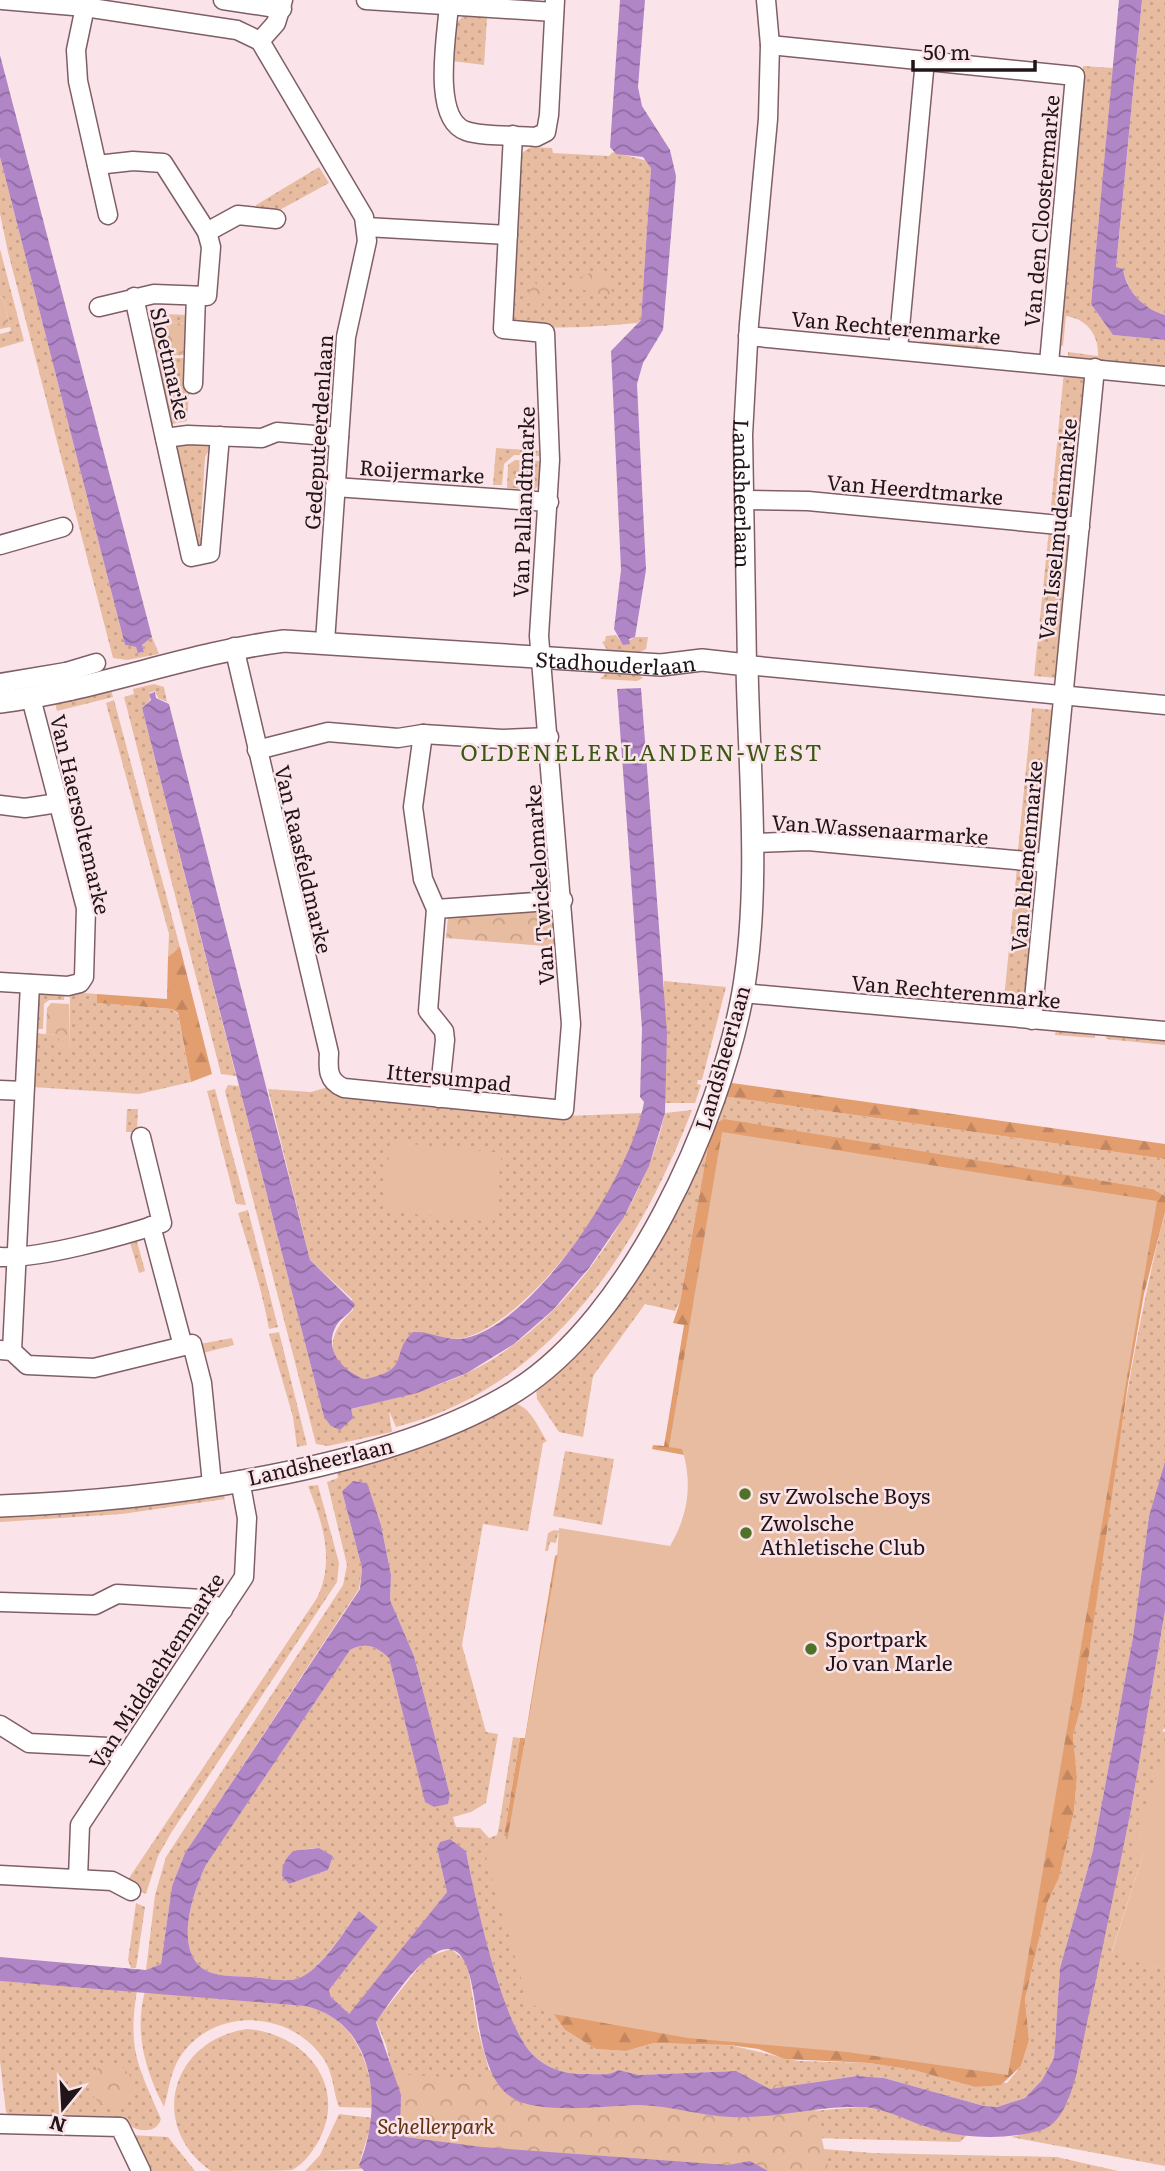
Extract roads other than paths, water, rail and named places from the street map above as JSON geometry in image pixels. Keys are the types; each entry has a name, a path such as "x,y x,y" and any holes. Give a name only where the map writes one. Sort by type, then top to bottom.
{"street":[{"path":"2,0 85,7 237,30 260,41 364,217 366,227 508,235"},
{"path":"223,0 283,4 276,23 260,41"},
{"path":"366,0 449,5 555,6 546,132 536,137 466,131 457,125 443,100 449,5"},
{"name":"Landsheerlaan","path":"0,1506 129,1497 240,1480 316,1465 442,1429 520,1388 544,1368 604,1306 635,1262 670,1202 715,1093 742,993 751,918 752,843 743,435 748,336 768,119 770,45 766,0"},
{"path":"85,7 76,50 78,81 108,215"},
{"name":"Van den Cloostermarke","path":"770,45 1075,76 1049,363"},
{"path":"898,349 925,60"},
{"name":"Van Pallandtmarke","path":"513,135 503,329 545,332 549,502 541,657"},
{"name":"Sloetmarke","path":"97,165 134,161 163,163 207,232 211,247 207,296 154,294 99,307"},
{"path":"207,232 238,215 276,219"},
{"name":"Gedeputeerdenlaan","path":"325,642 346,337 366,241 366,227"},
{"name":"Sloetmarke","path":"193,384 196,296"},
{"name":"Sloetmarke","path":"134,298 191,557 210,553 220,436"},
{"name":"Van Rechterenmarke","path":"748,336 1165,376"},
{"name":"Van Isselmudenmarke","path":"1063,695 1095,368"},
{"name":"Sloetmarke","path":"165,438 188,435 262,438 277,432 339,437"},
{"name":"Roijermarke","path":"335,487 549,502"},
{"name":"Van Heerdtmarke","path":"745,500 807,501 1080,527"},
{"path":"0,545 63,527"},
{"name":"Stadhouderlaan","path":"0,683 68,681 234,647 285,641 661,665 702,660 1165,705"},
{"name":"Van Raasfeldmarke","path":"234,647 330,1053 328,1069 332,1080"},
{"name":"Van Twickelomarke","path":"541,657 571,1024 564,1110"},
{"name":"Stadhouderlaan","path":"0,702 31,698 68,681 96,663"},
{"name":"Van Rhemenmarke","path":"1032,1020 1063,695"},
{"name":"Van Haersoltemarke","path":"30,984 68,986 80,983 84,977 86,908 31,698"},
{"path":"257,750 328,732 398,738 423,734 502,739 549,737"},
{"path":"423,734 413,807 423,879 436,909 428,1011 444,1031 439,1098"},
{"path":"0,805 25,808 58,803"},
{"name":"Van Wassenaarmarke","path":"752,843 808,841 1047,863"},
{"path":"436,909 563,901"},
{"path":"0,982 30,984 20,1234 8,1257 6,1351 27,1365 94,1368 192,1344 202,1383 212,1484"},
{"name":"Van Rechterenmarke","path":"742,993 1165,1031"},
{"name":"Ittersumpad","path":"332,1080 344,1088 564,1110"},
{"path":"0,1090 24,1091"},
{"path":"8,1257 162,1223 141,1137"},
{"path":"151,1226 183,1346"},
{"name":"Van Middachtenmarke","path":"78,1878 80,1825 244,1577 247,1518 240,1480"},
{"path":"0,1602 95,1605 117,1594 202,1599 223,1610"},
{"path":"0,1725 29,1743 108,1747 123,1759"},
{"path":"0,1875 112,1881 131,1891"},
{"path":"0,2124 120,2127 141,2171"}],"water":[{"path":"620,0 645,0 638,87 642,106 670,150 676,176 663,330 643,363 637,384 646,570 635,637 629,639 630,644 623,645 614,629 621,570 611,351 641,320 651,168 643,157 616,154 610,147"},
{"path":"1119,0 1142,0 1116,267 1123,269 1132,292 1143,304 1165,315 1165,340 1113,335 1091,304"},
{"path":"0,55 152,637 142,645 144,652 138,653 136,647 125,645 0,157"},
{"path":"641,688 667,1033 665,1113 649,1166 624,1217 589,1268 553,1310 514,1344 467,1373 417,1393 351,1409 353,1418 340,1430 331,1426 324,1417 142,708 151,700 149,694 155,692 156,698 169,704 310,1260 355,1304 336,1326 332,1343 334,1351 342,1365 364,1379 389,1371 395,1366 402,1347 413,1332 452,1339 466,1338 494,1326 522,1304 578,1240 622,1166 644,1102 640,1097 642,1029 617,689"},
{"path":"1165,1462 1165,1611 1131,1810 1076,2076 1064,2109 1047,2128 1011,2136 967,2136 924,2126 867,2107 731,2117 649,2105 559,2108 528,2104 516,2100 500,2086 489,2066 468,1971 461,1956 449,1949 429,1957 419,1966 376,2022 401,2095 400,2130 405,2137 482,2147 728,2165 750,2161 768,2171 364,2171 359,2165 367,2143 371,2119 368,2070 360,2049 347,2030 329,2015 305,2006 0,1981 0,1957 146,1970 161,1964 172,1886 185,1853 360,1589 362,1568 342,1491 353,1481 367,1483 381,1525 391,1575 390,1600 414,1656 450,1795 448,1804 434,1807 425,1802 389,1658 371,1646 350,1650 206,1865 188,1922 191,1952 197,1964 209,1972 225,1976 282,1980 299,1978 324,1958 359,1911 378,1927 329,1990 331,1997 349,2014 447,1892 437,1848 440,1842 450,1839 466,1851 491,1959 511,2017 533,2055 551,2067 580,2074 607,2074 618,2070 639,2075 736,2071 770,2089 857,2076 884,2078 984,2106 997,2107 1025,2098 1042,2080 1054,2058 1060,1968 1093,1850 1133,1637 1149,1516"},
{"path":"319,1848 333,1856 328,1870 289,1884 282,1872 284,1862 290,1854 293,1851"}],"place":[{"name":"sv Zwolsche Boys","path":"745,1494"},
{"name":"Zwolsche Athletische Club","path":"746,1533"},
{"name":"Sportpark Jo van Marle","path":"811,1649"}],"district":[{"name":"OLDENELERLANDEN-WEST","path":"642,751"}],"park label":[{"name":"Schellerpark","path":"436,2124"}]}
